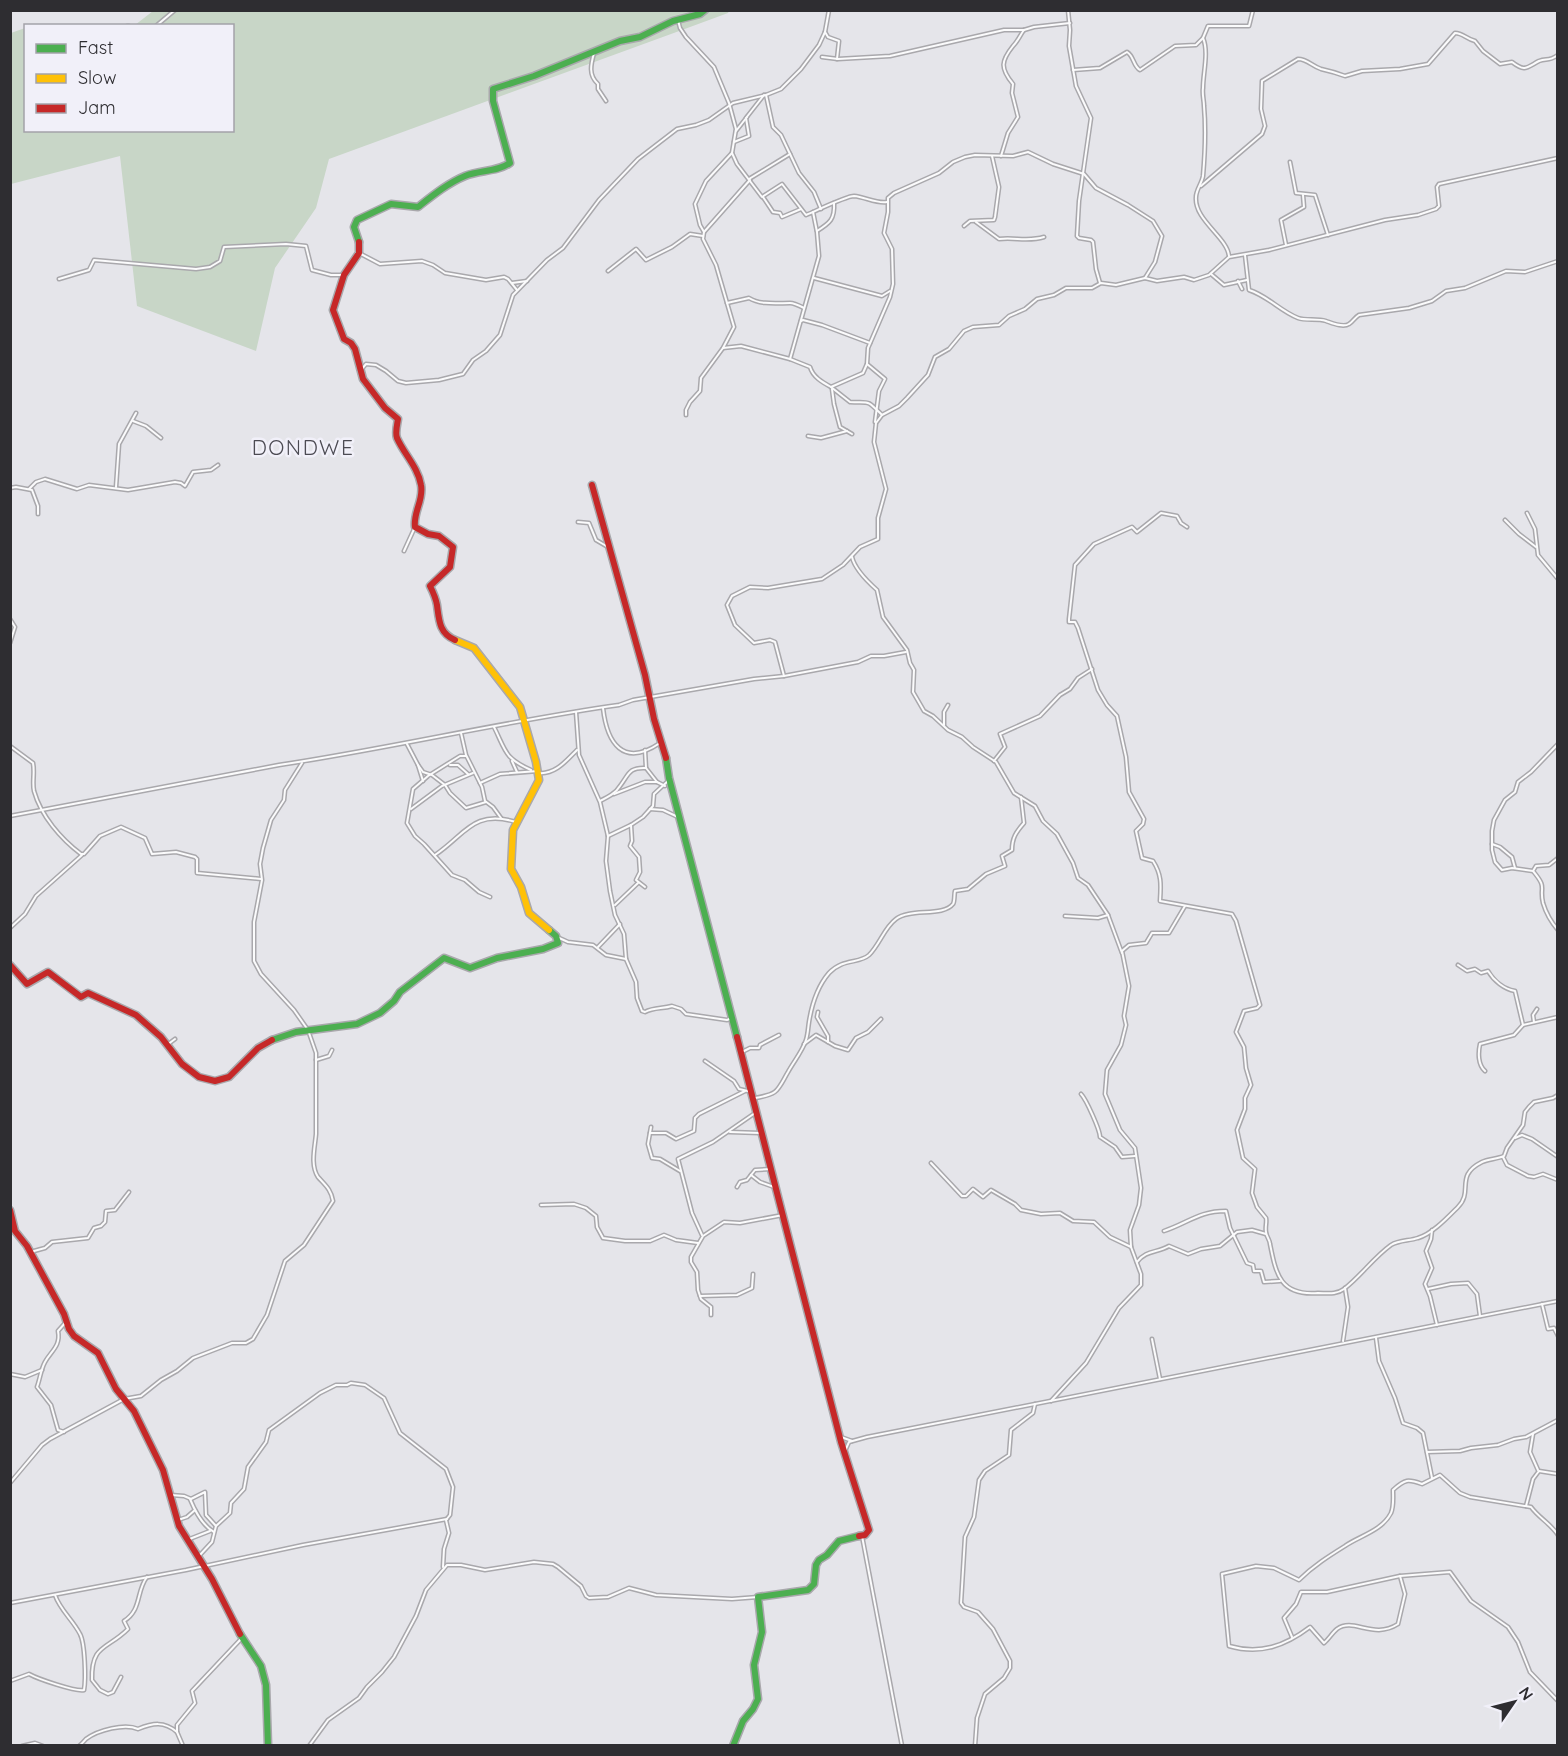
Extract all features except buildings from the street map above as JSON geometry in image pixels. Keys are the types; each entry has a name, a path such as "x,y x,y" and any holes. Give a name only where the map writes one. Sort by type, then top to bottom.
{"street":[{"path":"158,24 175,10"},
{"path":"404,551 416,527 414,518 421,498 419,480 412,461 396,436 397,418 385,408 365,382 354,347 345,340 333,310 344,275 359,253 354,225 359,218 391,204 418,207 434,194 465,176 510,163 492,90 594,53 625,39 640,37 705,10"},
{"path":"361,370 366,364 373,364 398,381 411,383 445,379 463,374 473,360 486,351 500,334 508,306 518,290 547,260 563,248 599,200 638,159 677,129 700,124 729,105 781,88 801,69 819,45 825,32 829,10"},
{"path":"1068,10 1069,46 1078,95 1090,118 1077,214 1077,236 1091,240 1093,243 1100,283"},
{"path":"1073,70 1100,68 1127,52 1140,70 1173,47 1195,46 1203,38 1208,26 1249,26 1252,10"},
{"path":"678,20 686,37 714,67 729,105 736,131 732,153 710,176 696,200 696,211 704,232"},
{"path":"822,57 837,59 905,54 1004,30 1024,30 1070,23"},
{"path":"1001,156 1008,133 1018,117 1012,93 1013,84 1005,74 1004,62 1007,52 1014,46 1024,30"},
{"path":"825,32 828,37 839,41 837,59"},
{"path":"1201,186 1262,134 1266,126 1262,109 1262,81 1298,59 1345,76 1362,71 1400,69 1432,61 1455,33 1461,34 1468,40 1474,40 1483,51 1500,64 1512,62 1519,67 1528,68 1557,55"},
{"path":"1203,38 1206,47 1203,86 1205,147 1201,186 1196,198 1199,210 1208,226 1228,251 1229,257"},
{"path":"594,53 590,64 592,78 598,84 598,90 606,101"},
{"path":"736,131 765,95"},
{"path":"765,95 773,127 781,135 799,173 814,192 821,209"},
{"path":"734,142 749,136 747,117"},
{"path":"732,153 737,164 773,212 780,213 782,217 801,209"},
{"path":"832,388 862,374 867,364 870,344 893,281 892,249 884,233 888,198 971,155 1001,156 1029,153 1083,174 1093,186 1128,204 1156,225 1162,236 1155,262 1144,278"},
{"path":"686,415 690,402 700,391 701,378 723,348 734,327 716,264 703,236 704,232 750,179 790,154"},
{"path":"964,226 974,221 994,220 999,188 992,156"},
{"path":"876,423 882,415 907,398 925,378 935,357 949,349 964,332 973,327 999,325 1037,299 1054,295 1066,288 1092,288 1100,283 1116,285 1144,278 1157,281 1184,277 1194,280 1211,274 1229,257 1436,209 1440,204 1437,186 1441,183 1557,158"},
{"path":"1290,162 1296,193 1315,195 1328,235"},
{"path":"763,197 782,184 806,216 850,196 887,202"},
{"path":"1286,245 1281,220 1304,207 1302,194"},
{"path":"817,231 834,217 834,203"},
{"path":"790,359 820,251 813,212"},
{"path":"974,221 999,239 1011,237 1033,240 1044,237"},
{"path":"608,271 636,249 646,260 672,247 690,234 703,236"},
{"path":"59,279 89,270 94,260 196,269 210,267 220,261 224,247 286,244 306,246 312,270 331,275 344,275"},
{"path":"359,253 379,264 422,261 445,273 486,280 501,276 508,279 518,290"},
{"path":"1245,255 1250,290 1265,296 1299,319 1322,320 1344,326 1350,324 1354,317 1359,315 1408,308 1430,301 1446,291 1465,288 1504,272 1525,272 1557,261"},
{"path":"1211,274 1224,285 1248,280"},
{"path":"814,278 882,296 890,291"},
{"path":"512,284 528,281"},
{"path":"1238,281 1242,289"},
{"path":"727,303 749,298 772,304 792,303 804,308"},
{"path":"802,320 870,344"},
{"path":"723,348 727,349 736,345 808,366 819,380 850,402 867,401 873,404 882,415"},
{"path":"784,676 775,642 770,640 754,643 735,625 728,607 729,598 750,587 768,588 817,580 839,568 860,547 879,537 878,518 886,493 874,442 879,391 885,379 867,364"},
{"path":"832,388 840,427 852,434"},
{"path":"116,487 119,444 136,413"},
{"path":"133,421 146,426 162,438"},
{"path":"808,436 821,438 847,431"},
{"path":"29,489 36,482 45,479 77,489 89,485 128,490 175,482 185,486 193,472 211,470 218,465"},
{"path":"309,1746 328,1720 359,1698 394,1657 416,1616 426,1590 449,1565 485,1570 534,1562 549,1564 565,1572 581,1586 589,1598 608,1597 629,1588 656,1595 732,1599 758,1597 808,1590 814,1584 816,1565 819,1560 827,1555 839,1541 868,1533 869,1530 841,1437 781,1214 763,1133 750,1093 742,1052 669,778 668,764 660,743 647,681 592,485"},
{"path":"10,488 32,490 36,498 38,514"},
{"path":"1187,527 1181,523 1178,516 1161,513 1137,532 1134,527 1131,527 1094,544 1075,565 1069,621 1074,621 1078,628 1099,693 1116,714 1123,738 1129,792 1144,819 1144,823 1136,832 1141,857 1153,861 1160,874 1161,902 1234,915 1260,1005 1244,1011 1236,1029 1244,1047 1246,1068 1251,1083 1245,1098 1245,1110 1237,1130 1243,1158 1255,1168 1251,1191 1257,1207 1266,1218 1266,1234 1270,1240 1275,1270 1282,1281 1294,1290 1312,1294 1334,1294 1345,1288 1375,1258 1395,1243 1418,1238 1431,1230 1461,1203 1465,1191 1465,1176 1468,1171 1482,1162 1503,1157 1523,1125 1526,1112 1531,1104 1557,1095"},
{"path":"1527,513 1534,525 1538,555 1557,579"},
{"path":"1505,520 1536,547"},
{"path":"578,522 589,523 596,540 610,549"},
{"path":"416,527 428,534 439,536 453,548 451,565 443,576 430,585 437,603 437,619 440,626 449,637 474,648 499,678 523,720 528,737 539,780 516,822 513,833 512,871 521,887 529,913 557,938 597,947 606,955 626,959"},
{"path":"852,557 852,561 861,574 877,590 883,617 894,630 914,670 914,693 926,713 994,761 1014,793 1035,806 1043,820 1057,834 1073,863 1078,878 1088,885 1108,915 1122,953 1129,986 1124,1016 1126,1025 1120,1045 1107,1070 1105,1094 1120,1130 1134,1147 1141,1188 1139,1205 1130,1230 1131,1247 1141,1274 1140,1287 1119,1308 1086,1363 1051,1401"},
{"path":"10,619 15,627 10,643"},
{"path":"10,816 461,734 523,720 603,708 754,679 784,676 858,662 871,656 906,652"},
{"path":"994,761 1005,747 1000,734 1040,716 1060,695 1070,689 1078,678 1092,669"},
{"path":"945,728 944,712 948,705"},
{"path":"603,708 608,734 620,749 633,753 660,743"},
{"path":"576,712 579,757 600,801 608,836 606,861 615,915 625,937 626,959 636,982 637,998 643,1012 672,1006 681,1009 685,1014 727,1020 732,1018"},
{"path":"494,727 501,745 517,772"},
{"path":"461,734 466,756 487,802 494,807 501,818"},
{"path":"407,743 423,772 430,774 445,785 466,808 487,802"},
{"path":"1557,744 1531,772 1520,779 1515,792 1502,804 1494,820 1492,844 1495,862 1502,870 1533,871 1542,883 1543,904 1557,930"},
{"path":"10,746 33,763 34,790 43,810 58,834 82,855"},
{"path":"512,761 541,774 557,770 578,749"},
{"path":"645,750 646,768 657,782 665,786"},
{"path":"466,756 460,756 430,774 412,791 411,808 407,820 410,829 452,875 465,880 479,892 490,897"},
{"path":"10,1483 42,1445 58,1435 124,1399 141,1396 193,1358 230,1344 246,1343 253,1339 267,1315 285,1261 304,1245 333,1201 329,1188 317,1174 314,1163 316,1053 308,1031 294,1010 261,974 254,962 254,922 262,880 261,859 271,820 282,805 285,789 299,764"},
{"path":"418,765 423,781"},
{"path":"447,765 458,765 469,774"},
{"path":"613,794 627,774 639,768 646,768"},
{"path":"411,808 445,785 474,772"},
{"path":"480,783 494,776 517,772 536,772"},
{"path":"608,836 632,825 650,809 653,805 654,794 665,786 669,778"},
{"path":"600,801 645,782 657,782"},
{"path":"705,1061 734,1081 739,1089 750,1093 768,1095 781,1088 804,1044 817,988 830,972 850,960 857,961 869,955 898,917 943,910 954,902 955,891 968,889 987,874 1005,866 1002,856 1012,850 1014,835 1024,823 1021,797"},
{"path":"650,809 663,810 680,818"},
{"path":"435,855 448,848 469,826 487,819 501,818 516,822"},
{"path":"632,825 630,846 639,857 640,873 636,880 638,883"},
{"path":"10,928 25,914 36,896 100,836 121,827 145,838 152,854 176,852 195,857 197,873 254,877 262,880"},
{"path":"626,828 631,834"},
{"path":"1492,844 1500,847 1512,857 1515,869"},
{"path":"1533,871 1536,866 1549,865 1557,858"},
{"path":"614,906 624,898 630,888 638,883"},
{"path":"638,883 645,886"},
{"path":"1122,953 1129,945 1146,943 1152,933 1169,933 1186,906"},
{"path":"1065,916 1098,918 1108,915"},
{"path":"597,947 620,924"},
{"path":"10,965 27,984 47,972 81,997 88,993 134,1014 156,1032 191,1072 199,1077 215,1081 228,1078 258,1048 269,1041 293,1033 356,1024 381,1013 400,992 444,958 452,959 464,967 474,967 499,958 550,947 558,943 557,938"},
{"path":"1458,965 1467,972 1475,969 1481,973 1489,971 1492,978 1499,984 1515,991 1522,1025"},
{"path":"1534,1022 1532,1015 1537,1009"},
{"path":"818,1012 817,1017 828,1036 828,1042"},
{"path":"1485,1071 1482,1069 1479,1057 1480,1044 1514,1035 1522,1025 1557,1017"},
{"path":"808,1029 835,1046 848,1050 856,1038 868,1032 881,1019"},
{"path":"742,1052 750,1048 759,1048 760,1045 779,1035"},
{"path":"804,1044 816,1035"},
{"path":"167,1045 175,1039"},
{"path":"316,1060 327,1057 332,1050"},
{"path":"650,1133 664,1133 676,1139 694,1132 695,1118 699,1114 750,1093"},
{"path":"1081,1094 1087,1100 1100,1137 1115,1147 1124,1158 1135,1156"},
{"path":"703,1236 692,1214 677,1162 679,1158 729,1132 757,1111"},
{"path":"651,1127 648,1144 652,1158 660,1159 680,1171"},
{"path":"729,1132 763,1133"},
{"path":"1515,1138 1522,1135 1532,1139 1557,1157"},
{"path":"1503,1157 1506,1164 1528,1176 1543,1174 1557,1180"},
{"path":"931,1163 962,1196 966,1196 972,1190 983,1197 992,1191 1023,1210 1041,1214 1060,1213 1073,1221 1095,1222 1110,1237 1131,1247"},
{"path":"737,1187 754,1171 771,1168"},
{"path":"751,1175 760,1182 776,1188"},
{"path":"31,1255 34,1251 45,1248 52,1242 78,1238 86,1240 94,1228 105,1222 105,1211 115,1209 129,1192"},
{"path":"541,1205 543,1207 559,1203 574,1204 586,1208 596,1216 597,1227 603,1238 650,1241 664,1235 698,1244"},
{"path":"10,1210 15,1231 27,1244 69,1329 74,1336 98,1353 103,1366 131,1407 161,1466 178,1520 187,1540 204,1565 241,1637 258,1661 266,1680 268,1746"},
{"path":"1164,1231 1206,1212 1225,1210 1232,1234 1247,1263 1253,1265 1254,1271 1261,1270 1264,1282 1282,1281"},
{"path":"711,1315 711,1306 703,1302 700,1296 697,1272 691,1262 703,1236 724,1222 740,1223 781,1214"},
{"path":"1137,1262 1146,1253 1162,1251 1171,1246 1188,1254 1218,1246 1232,1234 1247,1230 1266,1234"},
{"path":"1431,1230 1431,1239 1426,1251 1432,1268 1425,1284 1437,1324"},
{"path":"700,1296 737,1295 752,1288 753,1274"},
{"path":"1428,1289 1468,1283 1477,1294 1480,1316"},
{"path":"1343,1342 1348,1307 1345,1288"},
{"path":"845,1451 846,1446 852,1441 1557,1301"},
{"path":"1542,1304 1548,1329 1554,1328 1557,1336"},
{"path":"58,1435 51,1405 38,1387 45,1361 54,1352 60,1340 58,1331 66,1321"},
{"path":"1375,1337 1379,1361 1392,1390 1402,1423 1422,1431 1432,1478"},
{"path":"1152,1339 1160,1379"},
{"path":"10,1374 25,1377 42,1370"},
{"path":"187,1540 212,1531 228,1515 231,1503 245,1488 249,1465 266,1442 270,1429 317,1395 336,1385 350,1383 364,1385 385,1399 400,1433 446,1469 453,1487 450,1512 445,1521 449,1533 444,1549 442,1570"},
{"path":"975,1746 977,1718 985,1694 1004,1678 1010,1668 1010,1661 993,1629 978,1612 961,1604 965,1537 974,1517 981,1476 1009,1456 1011,1430 1033,1413 1035,1404"},
{"path":"1426,1452 1460,1451 1495,1446 1533,1434 1557,1420"},
{"path":"57,1430 64,1432"},
{"path":"1533,1434 1530,1452 1539,1471"},
{"path":"841,1437 852,1441"},
{"path":"1539,1471 1557,1474"},
{"path":"1526,1507 1533,1479 1539,1471"},
{"path":"1400,1576 1405,1594 1398,1624 1395,1626 1376,1631 1347,1625 1336,1630 1324,1643 1310,1627 1292,1638 1263,1650 1229,1646 1221,1574 1248,1567 1265,1567 1274,1568 1299,1580 1323,1559 1367,1535 1386,1520 1393,1506 1393,1490 1411,1480 1422,1484 1441,1476 1458,1492 1470,1497 1533,1508 1537,1516 1551,1526 1557,1535"},
{"path":"190,1499 205,1492 206,1515 216,1526"},
{"path":"170,1495 190,1499 195,1510 212,1531 212,1542 198,1557"},
{"path":"178,1520 187,1517 195,1510"},
{"path":"10,1603 447,1519"},
{"path":"862,1535 903,1746"},
{"path":"1292,1638 1284,1618 1296,1604 1301,1592 1327,1592 1400,1576 1450,1572 1471,1601 1508,1627 1518,1642 1530,1672 1557,1701"},
{"path":"121,1677 113,1692 108,1694 103,1692 93,1680 94,1659 105,1645 119,1638 128,1629 124,1621 133,1616 143,1581 147,1577"},
{"path":"10,1681 29,1674 50,1684 62,1684 78,1691 84,1690 85,1655 82,1639 55,1594"},
{"path":"733,1746 744,1720 758,1699 754,1665 762,1632 758,1597"},
{"path":"177,1732 178,1722 195,1703 192,1690 241,1637"},
{"path":"79,1746 86,1739 118,1727 131,1726 138,1729 157,1723 171,1727 177,1732 183,1746"},
{"path":"22,1746 35,1743 43,1746"}],"green space":[{"path":"153,11 729,11 329,159 316,208 275,268 256,351 137,306 120,156 11,184 11,33 24,28 24,132 234,132 234,24 136,24"}],"traffic: fast":[{"path":"359,242 354,227 357,220 391,204 418,207 459,179 510,163 493,101 493,89 534,76 620,41 640,37 673,21 700,14 705,10"},
{"path":"666,758 669,778 737,1037"},
{"path":"272,1040 296,1032 357,1024 380,1013 394,1001 400,992 444,958 470,968 497,958 543,949 558,943 556,936 549,930"},
{"path":"733,1746 743,1721 758,1699 754,1665 762,1632 758,1597 808,1590 814,1584 816,1565 819,1560 827,1555 839,1541 859,1536"},
{"path":"240,1634 261,1666 266,1685 268,1746"}],"traffic: slow":[{"path":"455,640 474,648 520,707 539,780 513,830 511,869 521,887 529,913 549,930"}],"traffic: jam":[{"path":"359,242 359,253 344,275 333,310 344,339 355,349 363,379 385,408 398,419 397,438 417,472 422,490 415,527 428,534 439,536 453,547 450,567 430,586 443,630 455,640"},
{"path":"592,485 666,758"},
{"path":"10,965 27,984 48,972 81,997 88,993 136,1015 161,1037 182,1064 199,1077 215,1081 229,1077 258,1048 272,1040"},
{"path":"737,1037 841,1442 869,1530 865,1535 859,1536"},
{"path":"10,1210 15,1231 27,1246 64,1314 69,1329 74,1336 98,1353 116,1389 134,1411 163,1470 179,1526 212,1579 240,1634"}],"district":[{"name":"DONDWE","path":"303,448"}]}
